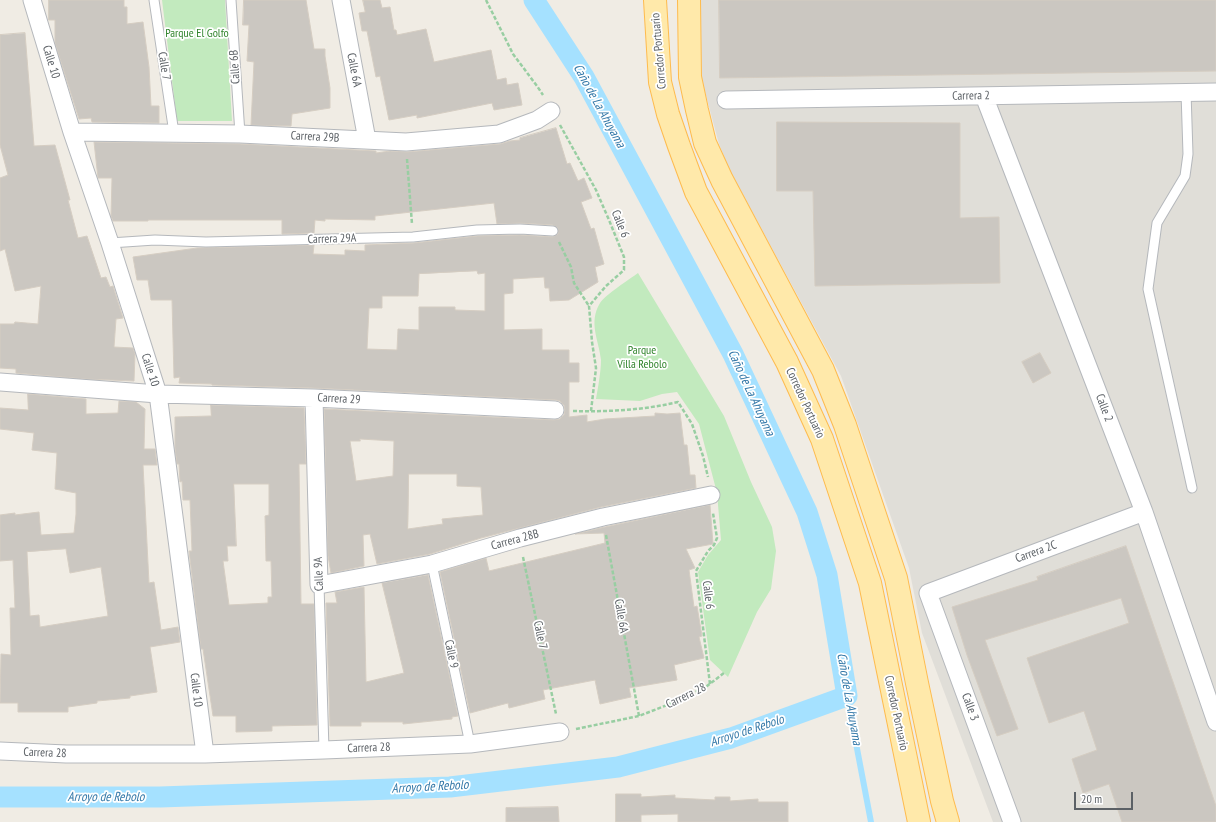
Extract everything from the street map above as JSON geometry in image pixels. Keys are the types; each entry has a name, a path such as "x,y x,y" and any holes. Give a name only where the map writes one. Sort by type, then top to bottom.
{"main road":[{"name":"Corredor Portuario","path":"655,0 660,82 668,114 679,146 696,192 786,362 822,439 870,583 919,822"},
{"path":"689,0 690,77 705,142 722,180 823,370 845,425 894,571 948,822"},
{"path":"872,595 899,591"}],"street":[{"name":"Calle 10","path":"32,0 72,132 110,243 158,394 205,754"},
{"name":"Calle 6A","path":"341,0 367,140"},
{"name":"Carrera 2","path":"726,100 1216,92"},
{"name":"Calle 2","path":"984,96 1144,512 1216,722"},
{"name":"Carrera 29B","path":"72,132 240,134 406,142 499,134 537,120 551,110"},
{"name":"Carrera 29","path":"0,382 158,394 314,398 555,410"},
{"name":"Calle 9A","path":"314,398 319,585"},
{"name":"Carrera 28B","path":"319,585 432,564 520,538 603,517 711,495"},
{"name":"Carrera 2C","path":"928,593 1144,512"},
{"name":"Calle 3","path":"928,593 1012,822"},
{"name":"Carrera 28","path":"0,751 66,754 205,754 324,750 470,744 560,732"}],"lane":[{"name":"Calle 7","path":"154,0 174,133"},
{"name":"Calle 6B","path":"231,0 240,134"},
{"path":"1186,92 1188,154 1185,176 1157,223 1148,289 1192,488"},
{"name":"Carrera 29A","path":"110,243 155,240 206,242 413,237 477,230 520,229 553,231"},
{"name":"Calle 9","path":"432,564 470,744"},
{"name":"Calle 9A","path":"319,585 324,750"}],"path":[{"name":"Calle 6","path":"486,0 513,54 537,86 596,190 624,257 624,270 606,286 589,306"},
{"path":"406,142 413,237"},
{"path":"553,231 571,267 574,283 589,306 596,368 591,411 555,410"},
{"name":"Calle 6","path":"591,411 656,407 678,402 692,424 703,456 710,486 717,538 714,545 708,551 696,571 710,684"},
{"name":"Calle 6A","path":"603,517 639,716"},
{"name":"Calle 7","path":"520,538 560,732"},
{"name":"Carrera 28","path":"560,732 639,716 680,700 710,684 724,673"}],"shaded area":[{"path":"699,0 1216,0 1216,822 993,822 922,633 909,568 841,376 729,169 719,144 701,77"}],"green space":[{"name":"Parque El Golfo","path":"162,0 225,0 232,121 177,121"},
{"name":"Parque Villa Rebolo","path":"638,273 724,416 751,482 772,527 776,551 771,589 757,612 728,677 710,660 698,572 708,555 721,540 717,493 699,424 677,392 662,394 640,401 596,399 601,360 595,332 595,318 597,310 600,303 607,296"}],"building":[{"path":"49,0 124,0 124,7 127,7 127,24 143,22 149,67 151,106 159,106 159,123 92,122 91,118 79,119 55,43 55,20 49,20"},
{"path":"244,0 306,0 314,49 325,49 330,88 330,108 292,114 291,126 251,125 254,62 247,61 249,25 243,25"},
{"path":"363,0 380,0 382,8 390,7 394,30 396,30 397,35 426,29 434,62 491,50 497,80 506,78 507,85 518,83 522,105 494,110 492,103 417,118 417,115 389,120 380,76 376,77 367,31 362,31 359,13 365,12"},
{"path":"719,0 1216,0 1216,71 720,78"},
{"path":"25,33 34,146 55,145 70,200 68,200 78,238 87,236 101,278 106,277 110,287 113,286 123,318 116,319 114,347 133,348 135,354 134,381 86,379 16,373 16,369 0,368 0,324 14,324 15,322 38,324 41,286 15,291 5,249 0,251 0,178 8,175 0,145 0,35"},
{"path":"777,122 960,123 960,218 999,217 1000,283 815,286 813,191 777,191"},
{"path":"556,128 567,164 570,163 578,181 584,178 592,198 581,202 591,229 594,228 604,264 595,267 598,282 569,300 550,301 549,288 545,288 544,277 513,279 513,293 504,294 504,330 542,329 542,350 569,350 569,363 579,363 579,382 569,382 569,417 587,415 587,422 605,419 655,416 655,413 680,413 684,445 687,445 690,475 695,475 696,488 601,507 481,538 430,554 377,564 370,534 363,535 364,566 331,573 328,556 324,409 554,420 560,419 564,415 564,405 560,401 556,400 179,383 180,377 174,378 172,300 151,300 148,280 137,280 133,257 197,248 314,245 313,254 345,255 345,250 365,251 365,245 414,243 477,236 520,235 553,237 558,234 558,228 553,225 520,223 497,224 494,203 375,216 375,220 315,220 314,233 282,234 282,220 113,221 111,216 112,178 98,178 94,142 240,144 376,151 376,153 390,151 407,152 500,144 520,140 520,138","holes":["477,271 478,274 485,273 485,311 455,310 455,307 419,307 419,330 398,329 397,350 367,349 369,308 382,308 382,296 418,296 419,274","360,439 394,441 393,476 356,481 350,441 360,441","409,474 457,474 457,486 481,487 483,515 442,519 443,524 408,529"]},
{"path":"1040,353 1051,373 1033,383 1022,362"},
{"path":"28,394 86,399 86,414 118,413 119,401 136,402 145,409 144,449 155,449 157,465 143,465 149,583 154,582 161,630 178,627 180,642 150,647 157,692 130,696 130,698 97,701 97,703 68,707 68,712 18,712 18,703 0,703 1,654 11,655 10,608 15,608 13,560 0,561 0,515 39,512 41,535 74,533 76,514 76,493 55,489 57,453 32,450 34,433 0,429 0,408 28,410","holes":["66,549 70,573 101,567 108,616 40,627 39,615 30,616 27,552"]},
{"path":"211,405 304,408 306,464 299,464 301,604 314,604 317,725 272,726 272,731 236,732 236,716 213,716 203,649 201,649 189,551 192,551 190,500 183,500 182,481 180,482 179,464 177,464 175,448 175,417 211,416","holes":["234,484 269,484 269,515 265,516 266,561 271,561 272,597 268,597 268,603 229,605 223,561 228,561 227,546 236,546"]},
{"path":"710,505 713,544 686,549 695,568 689,570 694,607 697,606 702,636 699,637 704,658 674,665 677,680 629,688 631,697 600,704 595,680 543,690 545,699 509,708 508,703 470,713 440,572 486,558 489,571 605,543 604,533 575,534"},
{"path":"1126,546 1216,806 1216,822 1122,822 1109,784 1083,793 1072,759 1097,750 1084,711 1049,723 1027,658 1129,623 1121,598 985,640 1018,729 997,736 967,655 952,607 1038,580 1037,577"},
{"path":"428,575 458,716 452,717 452,719 403,724 403,722 361,722 361,726 330,726 326,603 337,603 335,592 364,587 366,682 404,673 382,583"},
{"path":"616,794 641,794 641,797 675,795 675,798 715,800 715,797 730,797 730,801 758,799 758,802 788,802 788,822 678,822 678,814 641,815 641,822 616,822"},
{"path":"558,807 559,822 506,822 506,808"}],"waterway":[{"name":"Arroyo de Rebolo","path":"0,797 160,797 450,787 618,767 731,738 847,696 827,575 807,512 733,354 584,77 534,0"},
{"name":"Caño de La Ahuyama","path":"847,696 871,822"}]}
